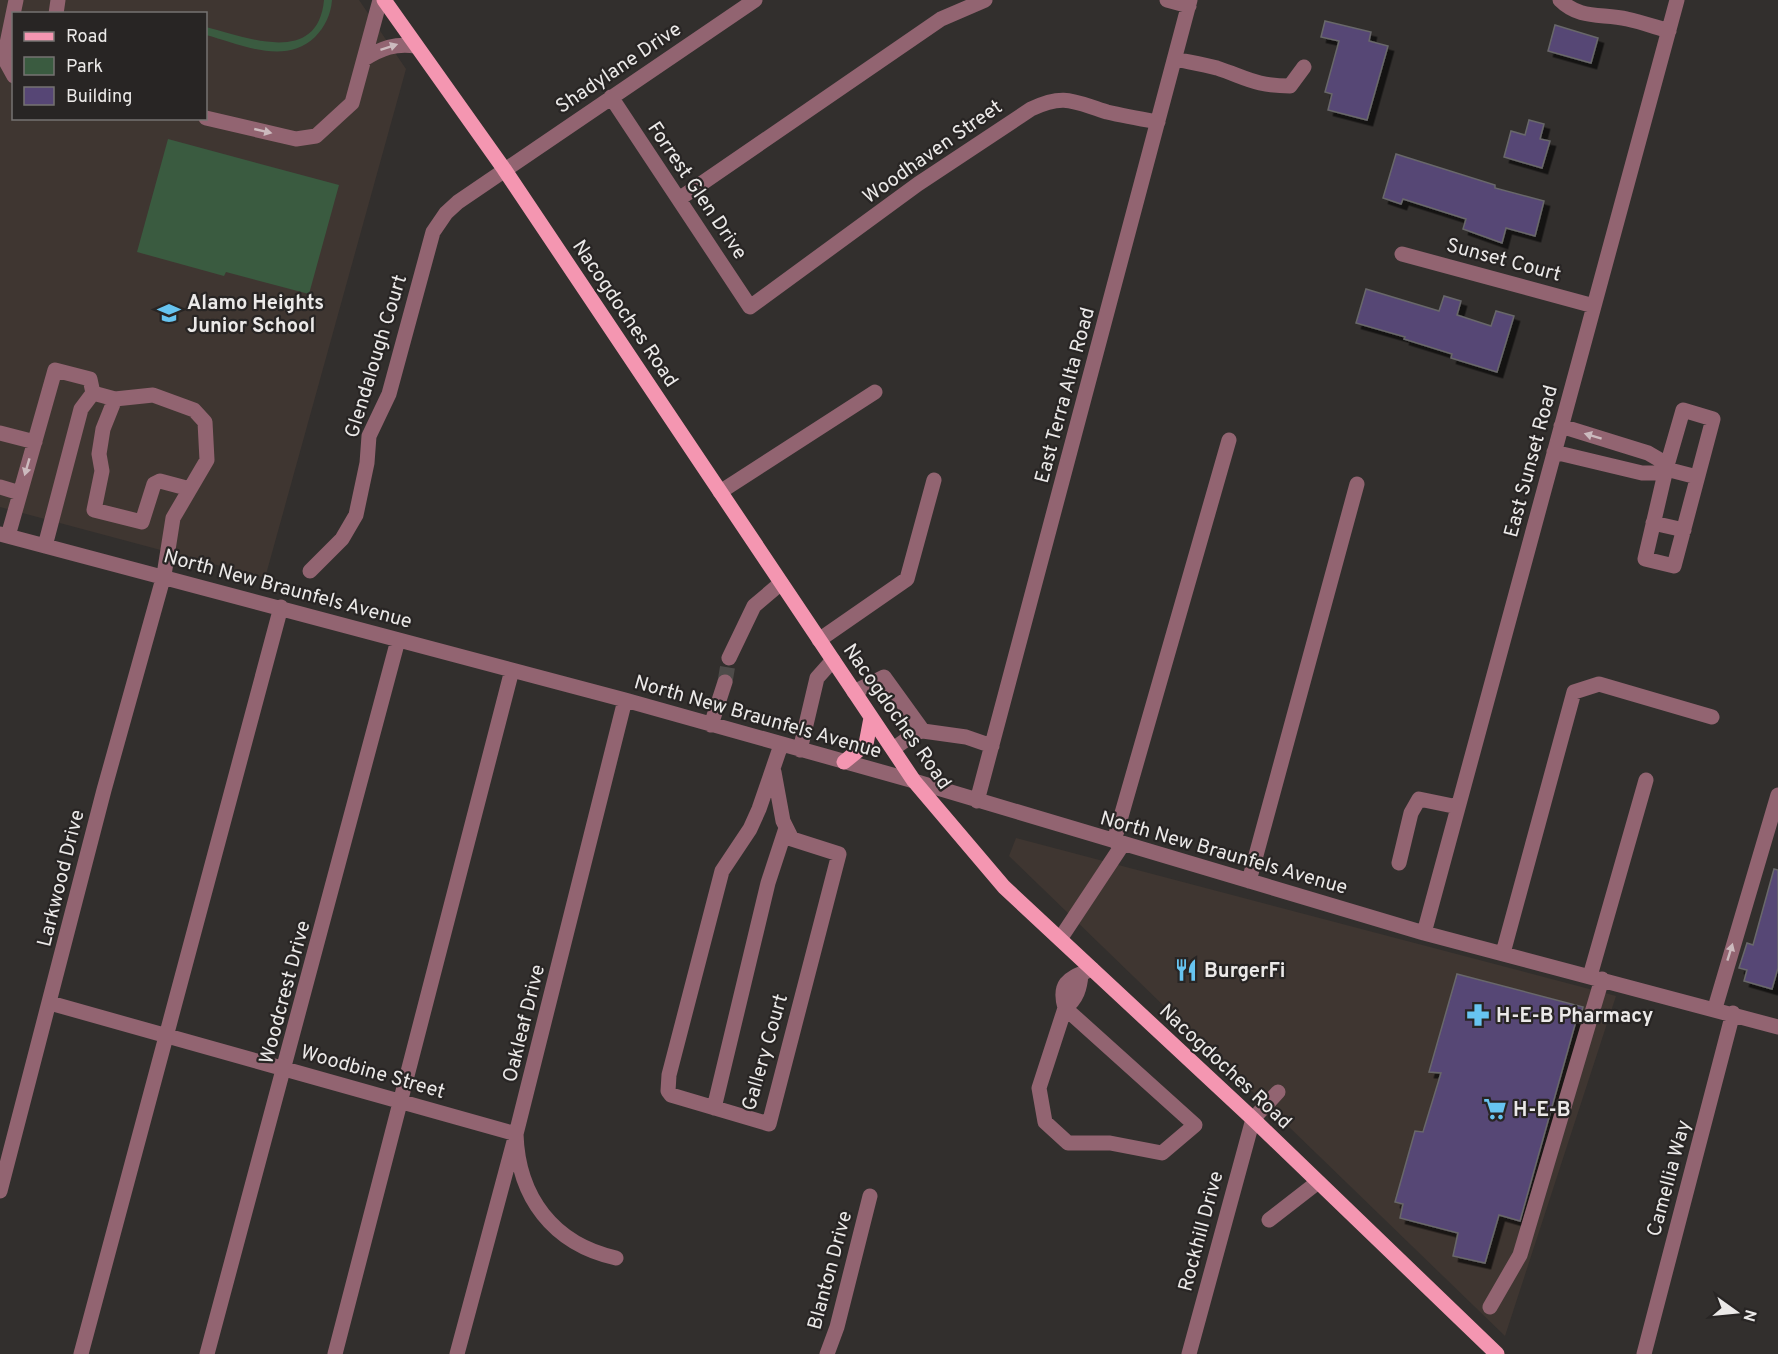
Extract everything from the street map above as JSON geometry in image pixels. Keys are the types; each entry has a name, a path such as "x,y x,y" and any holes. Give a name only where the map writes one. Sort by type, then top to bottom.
{"main road":[{"name":"Nacogdoches Road","path":"382,0 504,169 914,782 1004,887 1060,939 1087,971 1253,1119 1497,1354"},
{"path":"844,762 866,744 871,718"}],"street":[{"path":"207,118 296,139 316,136 352,103 382,0"},
{"name":"Shadylane Drive","path":"504,169 755,0"},
{"path":"679,199 941,19 985,0"},
{"path":"1167,0 1190,3"},
{"path":"1560,0 1573,10 1589,16 1624,18 1669,31"},
{"name":"East Sunset Road","path":"1424,933 1677,0"},
{"name":"East Terra Alta Road","path":"977,801 1190,3"},
{"path":"12,19 4,58 12,72"},
{"path":"364,59 385,47 399,44 416,46"},
{"path":"1175,59 1214,67 1257,84 1274,86 1290,86 1304,67"},
{"name":"Forrest Glen Drive","path":"611,97 750,307"},
{"name":"Woodhaven Street","path":"750,307 918,184 1045,102 1064,98 1077,100 1110,112 1158,122"},
{"name":"Glendalough Court","path":"310,571 342,539 356,515 367,463 369,436 389,394 433,232 446,213 458,202 504,169"},
{"name":"Sunset Court","path":"1402,254 1594,306"},
{"path":"4,535 20,493 55,370 90,379 93,393 81,410 45,546"},
{"path":"720,492 875,392"},
{"path":"93,393 115,399 103,429 99,454 102,471 94,510 142,522 154,484 160,481 190,489"},
{"name":"Larkwood Drive","path":"0,1191 104,790 164,575 173,518 207,460 205,422 194,410 153,395 115,399"},
{"path":"1683,410 1713,419 1674,566 1645,559 1666,469 1683,410"},
{"path":"1561,426 1624,445 1660,460 1666,469"},
{"path":"0,433 34,442"},
{"path":"1060,939 1118,842 1229,440"},
{"path":"1617,467 1624,445"},
{"path":"1554,452 1642,473 1656,473 1666,469 1697,477"},
{"path":"819,640 907,579 934,480"},
{"path":"1249,881 1357,484"},
{"path":"0,487 20,493"},
{"path":"1653,522 1684,530"},
{"name":"North New Braunfels Avenue","path":"4,535 164,575 625,700 914,782 1424,933 1734,1013 1778,1027"},
{"path":"729,657 754,606 781,583"},
{"path":"81,1354 281,608"},
{"name":"Woodcrest Drive","path":"207,1354 286,1067 398,640"},
{"path":"800,750 817,678 833,660"},
{"path":"335,1354 512,670"},
{"path":"854,692 884,677 923,731"},
{"path":"711,725 725,682"},
{"path":"1503,953 1574,693 1599,684 1712,717"},
{"name":"Oakleaf Drive","path":"457,1354 516,1134 625,700"},
{"path":"893,749 916,732 923,731 966,737 992,746"},
{"name":"Gallery Court","path":"774,772 775,789 786,828 792,839 839,854 769,1124 671,1095 668,1091 669,1075 722,871 750,829 774,772 781,745"},
{"path":"1491,1307 1520,1255 1596,977 1646,780"},
{"path":"1714,1008 1778,795"},
{"path":"1398,863 1411,813 1419,798 1458,807"},
{"path":"714,1108 768,883 786,828"},
{"path":"1065,1008 1039,1088 1045,1122 1068,1143 1110,1143 1162,1153 1195,1125 1065,1008 1061,996 1067,981 1074,975 1087,971"},
{"name":"Woodbine Street","path":"50,1003 286,1067 516,1134"},
{"name":"Camellia Way","path":"1644,1354 1734,1013"},
{"path":"1253,1119 1278,1092"},
{"name":"Rockhill Drive","path":"1189,1354 1253,1119"},
{"path":"516,1134 517,1155 523,1179 541,1213 559,1231 580,1246 616,1258"},
{"path":"1269,1220 1318,1182"},
{"name":"Blanton Drive","path":"827,1354 837,1327 870,1196"}],"shaded area":[{"name":"Alamo Heights Junior School","path":"0,0 359,0 406,69 265,578 0,507"},
{"path":"1016,838 1616,996 1505,1336 1009,856"}],"green space":[{"path":"324,0 332,0 329,15 322,29 303,46 290,50 262,50 207,35 207,27 259,41 294,41 309,34 319,21"},
{"path":"168,139 339,185 309,294 226,272 224,276 137,252"}],"building":[{"path":"1325,21 1371,32 1369,41 1388,46 1367,120 1328,110 1332,94 1325,92 1339,41 1321,37"},
{"path":"1555,25 1598,38 1591,63 1548,51"},
{"path":"1529,120 1544,124 1540,139 1550,141 1542,168 1504,157 1511,131 1525,135"},
{"path":"1396,154 1495,185 1495,188 1544,201 1535,236 1506,228 1502,243 1463,229 1466,219 1403,199 1401,204 1383,198"},
{"path":"1366,289 1439,311 1444,296 1461,301 1457,315 1491,326 1496,311 1514,316 1497,372 1451,358 1452,354 1404,339 1405,337 1356,323"},
{"path":"1774,869 1778,870 1778,968 1772,989 1744,981 1747,970 1739,968 1747,943 1753,945"},
{"name":"H-E-B","path":"1457,974 1583,1007 1579,1021 1576,1021 1520,1221 1499,1215 1485,1263 1453,1256 1458,1233 1400,1218 1403,1204 1395,1202 1415,1131 1423,1132 1441,1073 1429,1072"}],"tunnel":[{"path":"725,682 729,658"}],"place":[{"name":"Alamo Heights Junior School","path":"169,313"},
{"name":"BurgerFi","path":"1186,970"},
{"name":"H-E-B Pharmacy","path":"1478,1015"},
{"name":"H-E-B","path":"1495,1109"}]}
